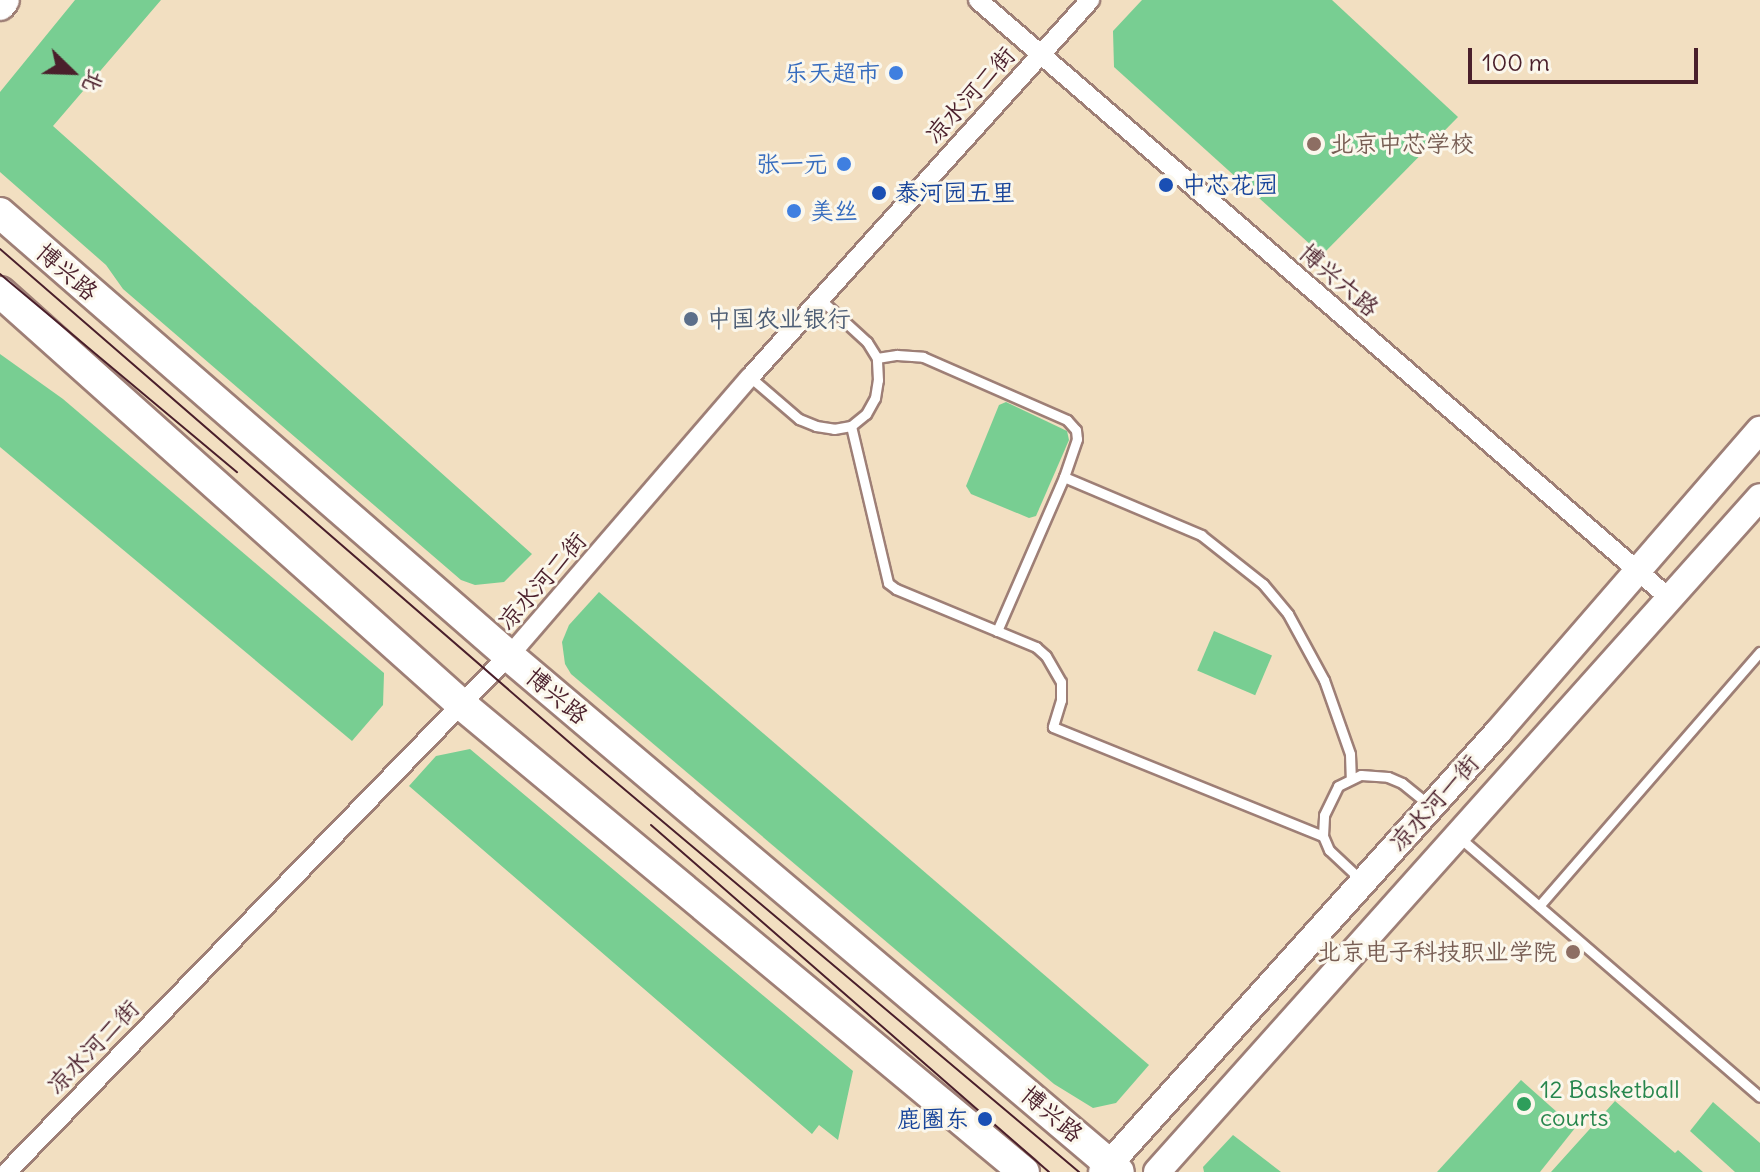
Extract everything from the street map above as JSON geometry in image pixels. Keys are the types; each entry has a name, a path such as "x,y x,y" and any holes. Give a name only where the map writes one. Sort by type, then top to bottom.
{"main road":[{"path":"0,5 4,0"},
{"name":"博兴路","path":"0,213 508,655 1110,1169"},
{"path":"0,292 461,704 1024,1172"},
{"name":"凉水河一街","path":"1110,1169 1760,430"},
{"name":"凉水河一街","path":"1157,1172 1760,497"}],"street":[{"name":"博兴六路","path":"978,0 1041,51 1669,598"},
{"name":"凉水河二街","path":"7,1172 508,655 750,377 1090,0"}],"lane":[{"path":"750,377 799,419 834,429 851,426 866,414 875,398 877,358 867,342 820,299"},
{"path":"877,358 897,355 923,357 1067,420 1076,430 1077,439 1064,477 997,631"},
{"path":"851,426 888,583 1036,647 1054,667 1061,682 1061,700 1053,727 1323,836"},
{"path":"1064,477 1201,535 1263,584 1288,614 1324,680 1344,730 1351,777"},
{"path":"1539,906 1760,652"},
{"path":"1363,882 1329,850 1323,836 1324,815 1338,786 1351,777 1374,775 1402,783 1431,807"},
{"path":"1457,836 1760,1097"}],"green space":[{"path":"75,0 161,0 53,126 532,554 504,582 475,585 461,580 123,289 106,265 0,172 0,92"},
{"name":"北京中芯学校","path":"1142,0 1332,0 1458,117 1322,255 1114,67 1113,31"},
{"path":"0,354 63,399 384,673 383,705 352,741 0,447"},
{"path":"1006,402 1067,431 1069,440 1036,516 1029,518 971,494 966,486 999,405"},
{"path":"599,592 1149,1065 1116,1103 1093,1108 1054,1084 571,674 565,664 562,642 569,625"},
{"path":"1214,631 1272,656 1255,695 1197,671"},
{"path":"470,749 853,1071 838,1140 819,1125 812,1134 409,786 436,756"},
{"name":"12 Basketball courts","path":"1521,1080 1575,1128 1540,1172 1437,1172"},
{"path":"1615,1101 1675,1153 1678,1150 1703,1172 1551,1172"},
{"path":"1713,1102 1760,1143 1760,1172 1735,1172 1690,1131"},
{"path":"1233,1135 1281,1172 1204,1172 1203,1167"}],"tram line":[{"path":"0,249 592,762 1079,1172"},
{"path":"0,274 237,472"},
{"path":"651,825 1049,1172"}],"place":[{"name":"乐天超市","path":"896,73"},
{"name":"北京中芯学校","path":"1314,144"},
{"name":"张一元","path":"844,164"},
{"name":"中芯花园","path":"1166,185"},
{"name":"泰河园五里","path":"879,193"},
{"name":"美丝","path":"794,211"},
{"name":"中国农业银行","path":"691,319"},
{"name":"北京电子科技职业学院","path":"1573,952"},
{"name":"12 Basketball courts","path":"1524,1104"},
{"name":"鹿圈东","path":"985,1119"}]}
